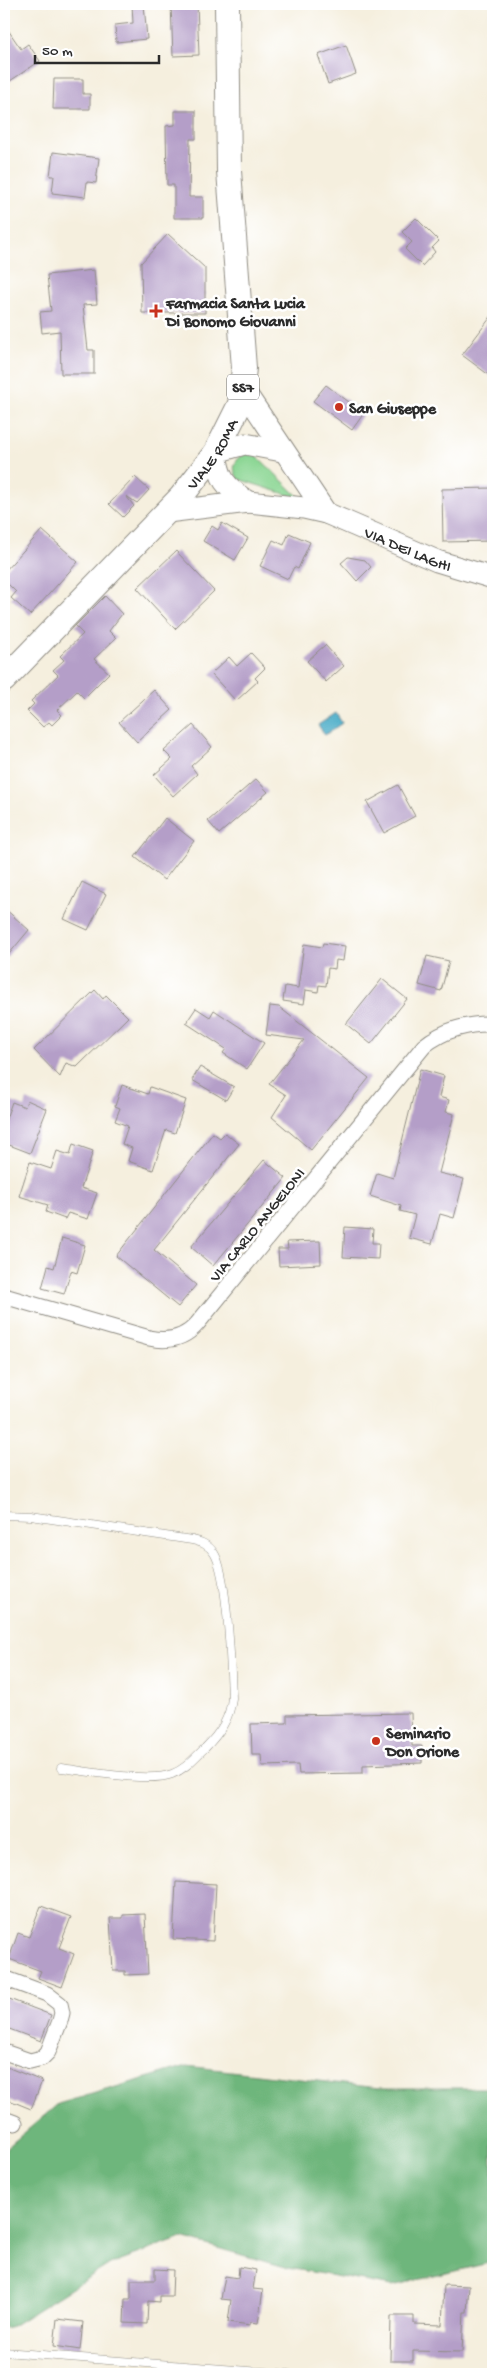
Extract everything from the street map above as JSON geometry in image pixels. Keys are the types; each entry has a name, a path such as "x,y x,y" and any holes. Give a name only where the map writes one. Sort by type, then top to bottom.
{"main road":[{"name":"VIALE ROMA","path":"4,680 167,512 216,452 237,412 243,389 244,368 229,161 227,4"},
{"path":"243,389 282,451 326,513"},
{"path":"248,502 231,490 222,480 217,467 216,452 245,444 282,451"},
{"name":"VIA DEI LAGHI","path":"167,512 248,502 283,504 326,513 412,552 493,578"}],"street":[{"name":"VIA CARLO ANGELONI","path":"4,1296 143,1337 166,1340 184,1335 197,1324 424,1046 452,1030 493,1024"},
{"path":"4,1978 52,1997 60,2004 62,2013 50,2048 42,2058 30,2061 4,2052"}],"lane":[{"path":"4,1515 32,1516 192,1540 205,1544 210,1548 221,1567 232,1698 230,1712 218,1734 189,1764 166,1776 149,1777 60,1768"},
{"path":"4,2352 289,2374"}],"green space":[{"path":"254,453 301,499 238,479 234,468 236,463 244,454"},
{"path":"187,2066 379,2088 493,2088 493,2262 392,2286 288,2268 182,2238 110,2264 12,2326 4,2328 4,2150 58,2104"}],"water":[{"path":"336,713 342,723 325,735 318,725"}],"building":[{"path":"132,4 144,4 147,39 116,42 115,25 133,23"},
{"path":"171,4 197,4 199,55 173,56"},
{"path":"4,24 21,49 28,44 40,61 4,85"},
{"path":"346,45 356,74 328,84 318,55"},
{"path":"54,79 83,79 83,94 90,94 90,109 53,109"},
{"path":"175,111 196,111 196,139 190,139 189,197 203,197 203,218 174,218 174,185 167,185 166,126 175,125"},
{"path":"53,152 99,158 96,183 87,182 85,197 52,193 54,176 50,176"},
{"path":"416,218 439,241 432,248 435,252 422,266 405,249 412,242 402,232"},
{"path":"168,234 205,268 205,313 142,313 141,263"},
{"path":"94,270 97,304 83,305 88,350 94,350 94,374 61,374 60,331 42,333 40,312 51,311 47,275"},
{"path":"493,314 493,378 462,355"},
{"name":"San Giuseppe","path":"326,385 364,413 352,430 313,401"},
{"path":"135,477 149,490 137,503 126,496 134,506 123,517 109,504"},
{"path":"493,488 493,541 443,542 442,489"},
{"path":"222,523 248,538 235,560 203,541 212,526 218,530"},
{"path":"42,530 78,562 30,615 11,598 16,592 4,580 4,572"},
{"path":"289,533 310,542 298,569 294,567 288,579 260,566 273,540 284,545"},
{"path":"176,551 214,591 175,629 137,588"},
{"path":"348,557 365,560 371,567 357,581 341,563"},
{"path":"105,596 122,614 109,631 116,638 94,659 109,673 84,698 77,691 57,710 62,715 52,725 49,722 43,727 27,711 34,704 31,701 58,675 53,670 64,660 60,656 83,634 75,626"},
{"path":"325,645 344,666 326,682 307,661"},
{"path":"251,653 265,668 255,678 258,681 236,701 211,674 229,657 237,666"},
{"path":"154,690 172,710 137,742 119,722"},
{"path":"193,725 212,747 191,766 197,774 173,796 154,775 172,759 164,751"},
{"path":"256,779 268,792 219,834 208,821"},
{"path":"398,785 415,816 384,833 367,802"},
{"path":"165,818 194,841 164,880 135,857"},
{"path":"82,882 106,894 88,930 64,919"},
{"path":"4,908 29,930 4,960"},
{"path":"323,943 345,946 343,961 336,960 335,969 328,968 326,986 319,985 318,992 306,990 304,1004 283,1001 285,986 298,988 304,944 322,947"},
{"path":"427,956 449,961 441,991 419,985"},
{"path":"382,979 407,999 371,1044 346,1024"},
{"path":"95,990 103,999 106,995 128,1017 77,1067 66,1063 60,1077 34,1050"},
{"path":"270,1006 279,1007 369,1078 311,1150 272,1117 286,1095 269,1084 304,1040 266,1035"},
{"path":"196,1008 210,1017 214,1010 264,1043 247,1069 223,1053 226,1049 186,1023"},
{"path":"200,1067 234,1087 226,1100 192,1080"},
{"path":"420,1069 444,1076 439,1097 449,1100 446,1112 454,1114 439,1173 464,1179 454,1218 440,1214 432,1244 409,1238 415,1215 400,1211 401,1206 370,1196 377,1173 393,1178"},
{"path":"122,1085 148,1094 150,1087 186,1100 175,1133 166,1130 153,1170 128,1161 132,1148 122,1144 128,1126 115,1121 120,1108 115,1106"},
{"path":"27,1100 47,1109 30,1153 4,1143 4,1124 12,1102 25,1107"},
{"path":"213,1133 220,1138 225,1133 239,1144 154,1250 196,1285 178,1307 116,1256"},
{"path":"73,1144 93,1151 81,1188 97,1193 88,1219 68,1213 65,1219 46,1212 48,1205 19,1196 30,1162 51,1169 57,1151 70,1155"},
{"path":"264,1160 286,1178 213,1266 191,1247"},
{"path":"345,1227 373,1229 372,1243 379,1243 378,1259 343,1257"},
{"path":"62,1238 85,1245 77,1273 71,1271 64,1294 42,1288 48,1266 54,1268"},
{"path":"320,1241 321,1264 279,1266 278,1249 288,1249 287,1242"},
{"name":"Seminario Don Orione","path":"411,1713 412,1746 422,1746 422,1763 363,1765 363,1773 299,1774 298,1765 262,1766 261,1755 252,1755 251,1724 287,1723 287,1715"},
{"path":"176,1882 216,1884 213,1941 173,1939"},
{"path":"41,1906 71,1917 59,1948 74,1954 62,1987 38,1978 41,1971 9,1959 18,1933 29,1937"},
{"path":"145,1914 148,1974 125,1975 125,1971 113,1971 110,1918 123,1918 123,1915"},
{"path":"4,1997 51,2015 41,2041 4,2027"},
{"path":"4,2066 42,2081 31,2109 4,2098"},
{"path":"239,2267 256,2270 253,2289 263,2290 258,2323 250,2322 250,2325 228,2322 231,2300 221,2299 225,2276 238,2278"},
{"path":"155,2269 173,2270 172,2296 160,2296 160,2302 148,2301 147,2324 124,2323 125,2299 131,2299 131,2280 155,2280"},
{"path":"444,2285 469,2286 467,2312 464,2312 462,2352 413,2351 413,2361 390,2361 391,2316 414,2316 414,2324 442,2325"},
{"path":"57,2319 83,2322 80,2350 54,2346"}],"place":[{"name":"Farmacia Santa Lucia Di Bonomo Giovanni","path":"156,311"},
{"name":"San Giuseppe","path":"339,407"},
{"name":"Seminario Don Orione","path":"376,1741"}]}
